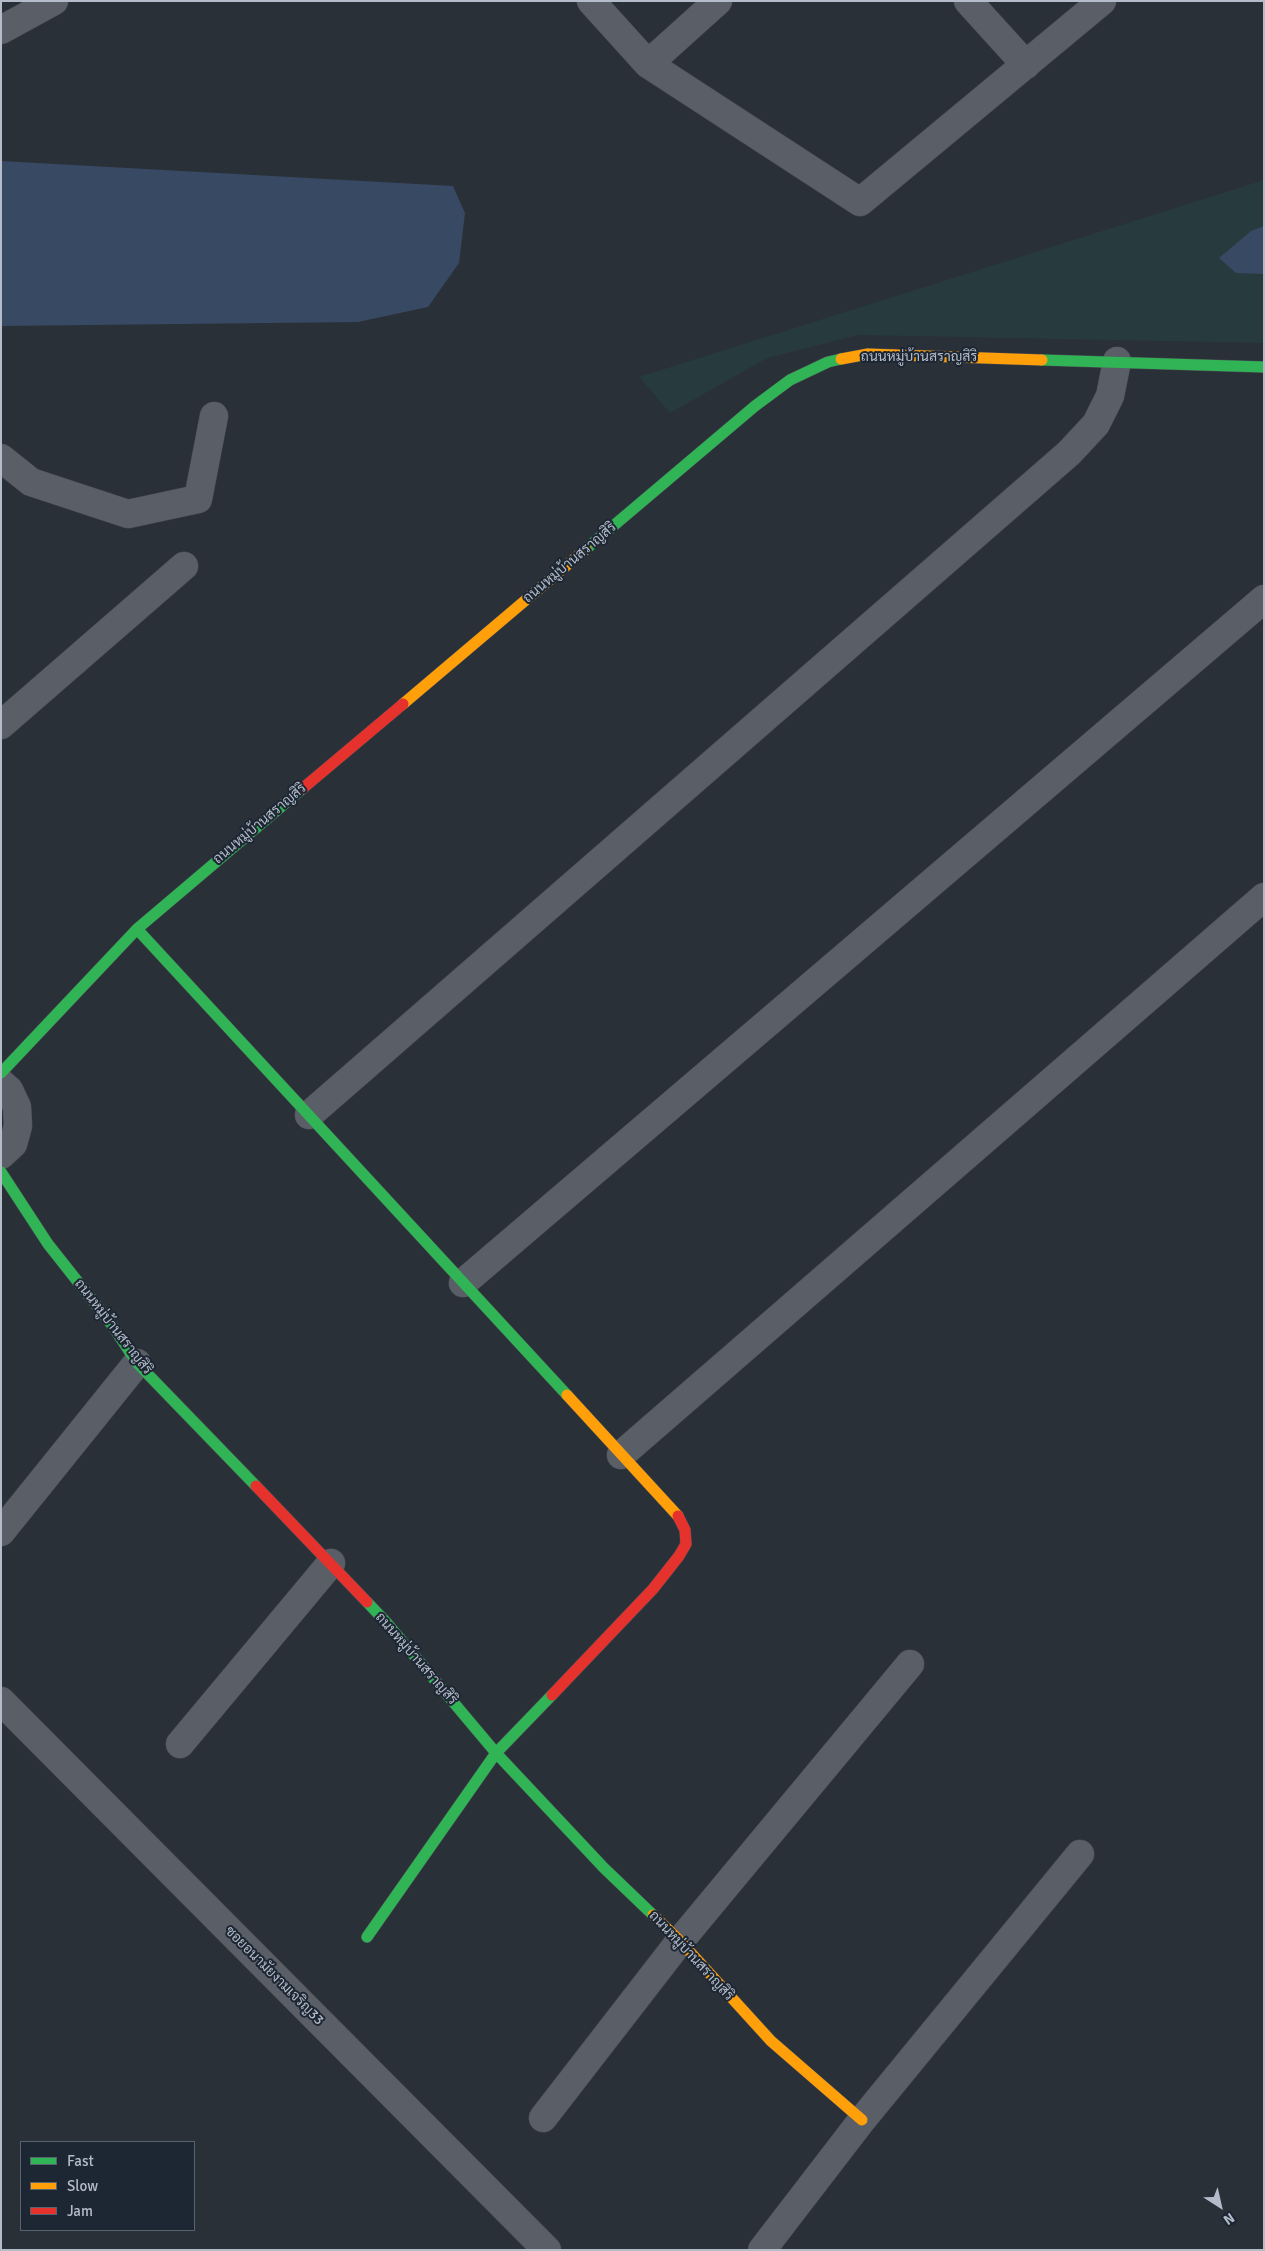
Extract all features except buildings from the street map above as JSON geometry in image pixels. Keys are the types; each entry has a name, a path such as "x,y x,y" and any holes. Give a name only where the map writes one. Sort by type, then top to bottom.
{"street":[{"path":"1,30 54,1"},
{"path":"591,1 648,64 860,202 1102,1"},
{"path":"648,64 718,1"},
{"path":"968,1 1026,65"},
{"name":"ถนนหมู่บ้านสราญสิริ","path":"1,1073 137,929 740,418 790,380 828,362 868,354 1264,367"},
{"path":"308,1115 1069,453 1096,424 1110,396 1117,361"},
{"path":"1,458 31,482 128,514 198,499 214,416"},
{"path":"1,725 184,566"},
{"path":"463,1283 1264,600"},
{"path":"620,1455 1264,897"},
{"path":"137,929 678,1516 685,1530 686,1544 653,1589 496,1753 367,1937"},
{"path":"1,1082 9,1090 17,1107 18,1126 13,1144 1,1154"},
{"name":"ถนนหมู่บ้านสราญสิริ","path":"1,1172 48,1244 112,1325 137,1362 386,1622 496,1753 604,1868 680,1941 771,2041 862,2120"},
{"path":"1,1532 137,1362"},
{"path":"180,1744 331,1564"},
{"path":"542,2118 680,1941 910,1664"},
{"name":"ซอยอนามัยงามเจริญ33","path":"1,1701 547,2250"},
{"path":"762,2250 862,2120 1080,1854"}],"green space":[{"path":"1264,180 1264,343 858,335 767,358 670,413 639,377"}],"water":[{"path":"1,161 453,186 465,213 459,263 428,307 358,322 1,326"},
{"path":"1264,226 1264,274 1236,273 1219,258 1251,231"}],"traffic: fast":[{"path":"586,549 755,406 790,380 828,362 841,359"},
{"path":"1042,360 1264,367"},
{"path":"1,1073 137,929 302,789"},
{"path":"137,929 567,1395"},
{"path":"1,1172 48,1244 112,1325 137,1363 256,1486"},
{"path":"367,1602 496,1753 604,1868 653,1915"},
{"path":"367,1937 496,1753 552,1695"}],"traffic: slow":[{"path":"841,359 868,354 1042,360"},
{"path":"403,704 586,549"},
{"path":"567,1395 678,1516"},
{"path":"653,1915 680,1941 771,2041 862,2120"}],"traffic: jam":[{"path":"302,789 403,704"},
{"path":"256,1486 367,1602"},
{"path":"552,1695 653,1589 679,1556 686,1544 685,1530 678,1516"}]}
